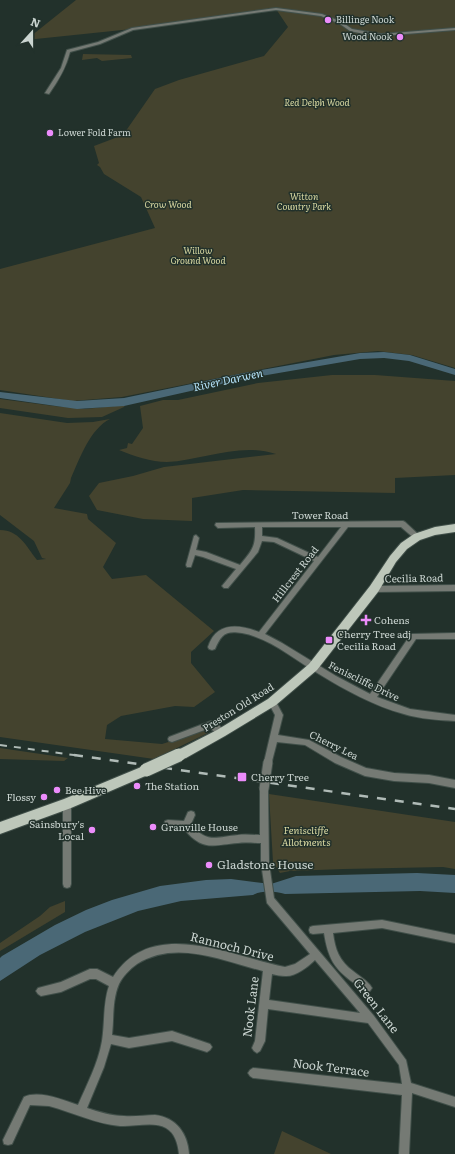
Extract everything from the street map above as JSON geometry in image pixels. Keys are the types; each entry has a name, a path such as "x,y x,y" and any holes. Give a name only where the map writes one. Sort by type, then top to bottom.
{"main road":[{"name":"Preston Old Road","path":"0,828 67,804 182,754 222,733 272,702 313,667 374,589 393,559 404,546 417,536 455,528"}],"street":[{"path":"47,93 59,77 66,63 68,51 100,43 132,29 276,9 322,15 341,23 351,30 381,35 455,29"},
{"path":"226,586 256,550 259,538 258,524"},
{"name":"Tower Road","path":"218,526 258,524 403,524 417,536"},
{"name":"Hillcrest Road","path":"260,636 346,525"},
{"path":"189,565 196,538"},
{"path":"259,538 275,540 318,560"},
{"path":"193,552 204,554 240,568"},
{"name":"Cecilia Road","path":"374,589 455,588"},
{"name":"Feniscliffe Drive","path":"212,647 213,640 217,634 224,631 242,630 260,636 285,649 313,667 372,698 400,710 455,718"},
{"path":"372,698 414,636 455,636"},
{"path":"168,824 186,825 198,838 207,842 215,843 240,839 265,839 264,788 278,715 272,702"},
{"path":"172,738 211,724 222,733"},
{"name":"Cherry Lea","path":"274,738 306,742 338,760 365,772 394,778 429,779 455,784"},
{"path":"67,804 68,884"},
{"path":"186,825 191,815"},
{"name":"Green Lane","path":"265,839 266,878 268,896 270,900 371,1020 403,1063 406,1087 404,1154"},
{"path":"313,930 382,924 455,939"},
{"path":"328,929 333,954 342,968 361,981 367,988"},
{"name":"Rannoch Drive","path":"114,983 121,974 143,955 156,950 184,948 199,950 268,969 285,972 294,970 303,965 316,954"},
{"name":"Nook Lane","path":"257,1048 260,1041 268,969"},
{"path":"41,991 61,987 90,974 97,974 114,983 108,1016 107,1039 81,1111"},
{"path":"265,1004 371,1020"},
{"path":"107,1039 129,1043 172,1036 207,1047"},
{"name":"Nook Terrace","path":"253,1072 401,1090 406,1087"},
{"path":"406,1087 455,1102"},
{"path":"8,1140 27,1100 48,1101 118,1121 133,1122 155,1120 165,1122 180,1136 184,1154"}],"green space":[{"name":"Witton Country Park","path":"76,0 455,0 455,368 412,355 378,351 334,355 122,397 72,401 0,390 0,269 155,228 141,197 104,174 97,165 99,163 94,146 123,135 155,89 179,80 264,56 288,27 276,9 132,29 26,40"},
{"path":"83,54 131,55 132,58 102,61 97,58 82,60"},
{"path":"332,375 375,375 455,381 455,475 395,478 395,493 243,490 192,498 192,521 143,519 97,510 89,496 99,483 133,476 164,467 276,454 249,450 222,453 181,461 161,462 149,460 119,450 127,448 128,443 132,444 143,428 140,406 163,400 178,400 258,383"},
{"path":"0,399 85,409 125,405 124,407 102,417 68,418 0,408"},
{"path":"0,413 67,423 93,422 110,419 91,437 78,462 70,483 54,508 87,514 88,519 116,543 103,567 112,579 146,575 214,631 191,652 191,663 215,692 194,707 175,706 121,716 107,725 105,739 162,744 207,730 208,733 154,759 0,737 0,530 12,533 22,540 37,560 46,559 42,558 34,541 0,515"},
{"path":"0,748 68,758 64,761 0,759"},
{"name":"Feniscliffe Allotments","path":"269,794 455,822 455,869 443,867 344,869 290,871 280,873 273,862"},
{"path":"65,901 65,912 0,951 0,943 40,916 50,907"},
{"path":"282,1131 331,1154 274,1154"}],"water":[{"path":"417,873 455,875 455,893 420,891 285,894 277,892 260,892 253,895 181,901 138,911 85,932 40,955 0,981 0,958 2,956 55,925 86,910 112,900 160,886 206,880 231,879 271,884 296,876"}],"waterway":[{"name":"River Darwen","path":"0,395 77,405 124,402 244,376 360,356 384,355 410,358 455,372"}],"railway":[{"path":"0,745 81,756"},
{"path":"74,755 455,809"}],"place":[{"name":"Billinge Nook","path":"328,20"},
{"name":"Wood Nook","path":"400,37"},
{"name":"Lower Fold Farm","path":"50,133"},
{"name":"Cohens","path":"366,620"},
{"name":"Cherry Tree adj Cecilia Road","path":"329,640"},
{"name":"Cherry Tree","path":"242,777"},
{"name":"The Station","path":"137,786"},
{"name":"Bee Hive","path":"57,790"},
{"name":"Flossy","path":"44,797"},
{"name":"Granville House","path":"153,827"},
{"name":"Sainsbury's Local","path":"92,830"},
{"name":"Gladstone House","path":"209,865"}],"park label":[{"name":"Red Delph Wood","path":"317,103"},
{"name":"Crow Wood","path":"168,205"},
{"name":"Willow Ground Wood","path":"198,256"}]}
